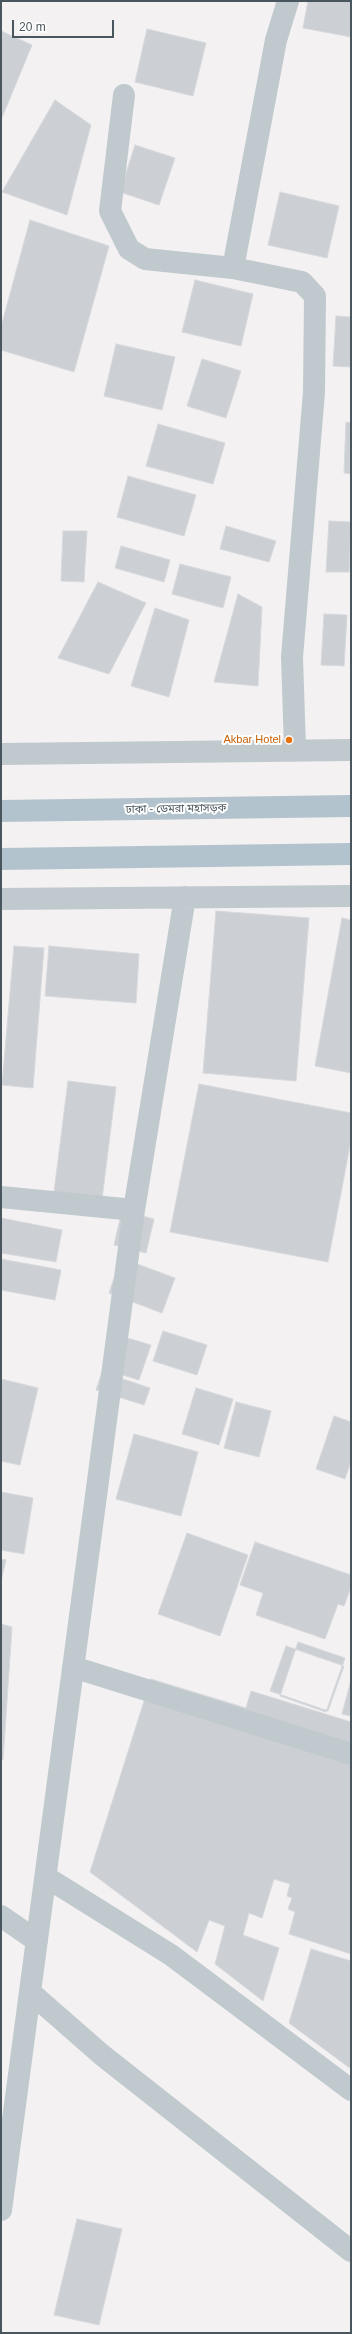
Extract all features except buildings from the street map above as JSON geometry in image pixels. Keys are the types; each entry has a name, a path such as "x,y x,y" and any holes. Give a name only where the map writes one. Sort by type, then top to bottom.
{"main road":[{"name":"ঢাকা - ডেমরা মহাসড়ক","path":"1,811 351,806"},
{"path":"1,859 351,854"}],"street":[{"path":"233,268 276,40 288,1"},
{"path":"124,95 110,211 129,249 145,259 233,268 302,282 315,296 314,392 292,657 295,749"},
{"path":"1,754 295,749 351,750"},
{"path":"1,899 351,896"},
{"path":"2,2201 134,1210 185,897"},
{"path":"1,1196 134,1210"},
{"path":"73,1667 351,1754"},
{"path":"46,1877 171,1955 351,2090"},
{"path":"1,1916 37,1941"},
{"path":"30,1992 102,2055 351,2251"}],"place":[{"name":"Akbar Hotel","path":"289,740"}]}
